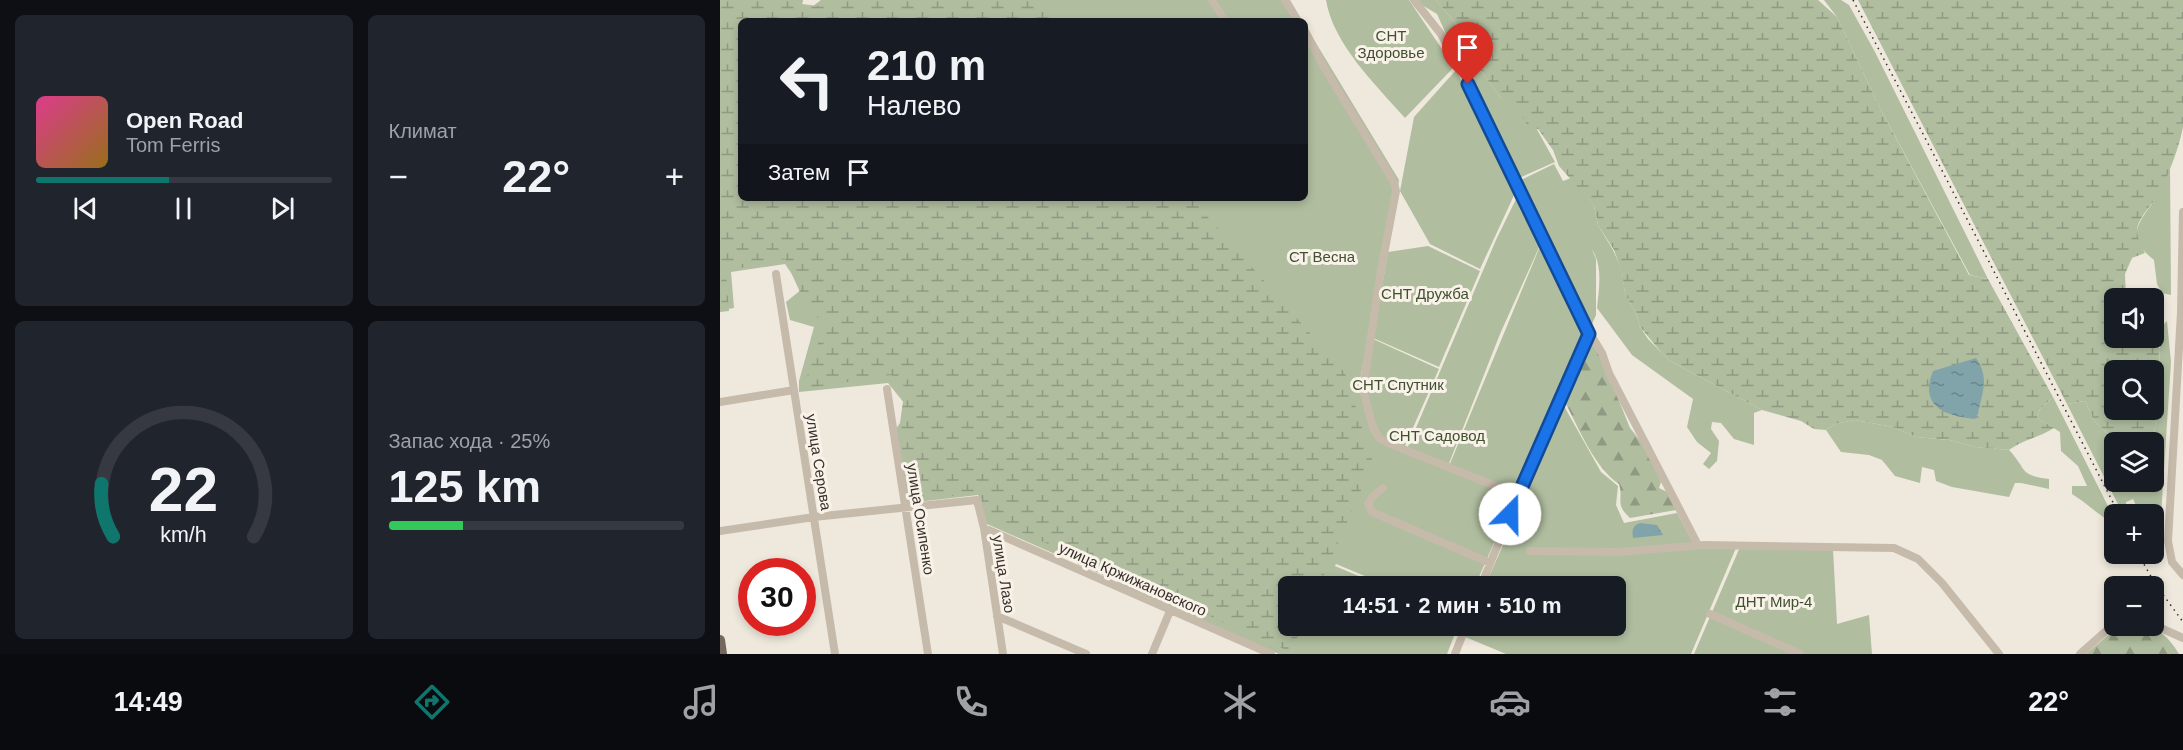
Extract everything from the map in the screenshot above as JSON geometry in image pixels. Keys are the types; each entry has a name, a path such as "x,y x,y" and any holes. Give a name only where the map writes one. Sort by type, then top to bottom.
{"main road":[{"path":"720,640 722,654"}],"street":[{"path":"1212,0 1223,18"},
{"path":"1285,0 1296,18"},
{"path":"1414,0 1441,34 1478,101 1502,156 1589,334 1602,353 1609,373 1698,545"},
{"path":"1308,37 1325,69 1394,182 1396,191 1363,389 1373,428 1380,439 1388,443 1518,495"},
{"path":"2183,212 2181,312 2168,541 2172,562 2183,575"},
{"name":"улица Серова","path":"776,274 835,654"},
{"path":"1485,576 1589,334"},
{"name":"улица Осипенко","path":"886,389 928,654"},
{"path":"720,402 794,390"},
{"path":"1383,488 1373,496 1368,504 1372,512 1490,563"},
{"name":"улица Лазо","path":"906,507 977,500 984,528 1003,654"},
{"path":"720,531 814,517 906,507"},
{"name":"улица Кржижановского","path":"984,528 1271,654"},
{"path":"1530,551 1618,552 1698,545 1894,548 1918,559 1942,583 1999,654"},
{"path":"1152,654 1170,611"},
{"path":"1710,614 1800,654"},
{"path":"997,616 1086,654"},
{"path":"2164,629 2183,638"},
{"path":"2080,654 2104,633"},
{"path":"1455,654 1462,636"}],"green space":[{"name":"СТ Весна","path":"720,0 803,0 802,4 809,9 821,0 1290,0 1300,18 738,18 738,201 1308,201 1308,30 1399,180 1359,385 1376,439 1514,497 1479,576 1365,576 1336,564 1335,566 1358,576 1278,576 1278,636 1454,636 1447,654 1279,654 1118,584 1116,577 1110,574 1105,576 1077,564 1076,547 1069,544 1055,554 987,524 978,495 908,503 896,429 909,409 888,383 799,392 799,381 814,327 790,320 786,302 802,289 785,264 731,272 734,308 720,310"},
{"path":"720,0 803,0 802,4 818,6 821,0 1040,0 1050,18 738,18 738,201 1194,201 1345,373 1373,463 1323,576 1278,576 1278,636 1298,636 1291,652 985,516 980,492 911,502 899,430 905,387 891,375 803,389 825,322 809,312 785,259 726,271 729,311 720,312"},
{"name":"СНТ Здоровье","path":"1326,0 1409,0 1454,67 1405,118 1346,48 1330,16"},
{"path":"1419,0 1436,0 1469,39 1481,71 1500,97 1515,105 1534,124 1555,162 1517,179 1517,182 1554,164 1563,181 1571,178 1594,206 1598,225 1622,270 1625,294 1648,339 1670,361 1762,410 1754,413 1754,445 1734,439 1721,423 1712,422 1711,429 1719,441 1717,461 1709,469 1703,464 1711,453 1697,442 1687,427 1693,399 1632,355 1597,308 1599,270 1598,263 1592,249 1596,259 1596,315 1517,493 1449,466 1543,239 1516,191 1480,269 1430,244 1400,191 1414,117 1456,70 1492,141 1501,138 1437,14 1422,5"},
{"path":"1436,0 1818,0 1837,17 1881,110 1969,275 1988,279 2053,397 2040,409 2037,418 2054,428 2009,450 1916,437 1893,427 1855,420 1835,424 1826,430 1814,429 1801,421 1762,410 1670,361 1640,327 1636,313 1625,294 1622,272 1614,250 1598,225 1594,206 1559,166 1553,150 1538,129 1529,128 1517,108 1500,97 1481,71 1469,39"},
{"path":"1824,0 1841,0 1849,5 1875,52 1988,279 1970,275 1881,110 1837,17"},
{"path":"1858,0 2183,0 2183,127 2181,135 2161,190 2138,225 2138,236 2145,253 2132,258 2125,274 2126,288 2104,288 2104,348 2160,348 2159,360 2104,360 2104,420 2155,420 2155,432 2106,432 2094,421 2085,401 2067,404"},
{"path":"2170,166 2171,295 2164,293 2164,288 2159,288 2154,260 2138,242 2137,234 2138,226"},
{"name":"СНТ Садовод","path":"1518,195 1541,243 1500,334 1448,466 1407,449 1496,240"},
{"name":"СНТ Дружба","path":"1428,246 1480,271 1439,367 1373,338 1388,252"},
{"path":"2167,321 2171,362 2164,470 2164,432 2155,432 2155,420 2164,420 2164,360 2159,360 2160,348 2164,348 2164,324"},
{"name":"СНТ Спутник","path":"1373,339 1439,369 1404,448 1382,437 1370,413 1366,388"},
{"path":"1593,343 1598,349 1630,428 1646,448 1661,482 1659,488 1669,493 1682,509 1630,518 1622,509 1619,484 1602,468 1582,436 1566,404"},
{"path":"2053,397 2107,504 2104,504 2104,518 2072,494 2072,486 2087,486 2078,466 2061,451 2060,432 2037,418 2040,409"},
{"path":"2085,401 2094,421 2106,432 2104,432 2104,477 2067,404"},
{"path":"1564,406 1601,472 1618,486 1616,505 1624,523 1677,513 1695,547 1736,548 1691,654 1506,654 1463,636 1626,636 1626,576 1489,576"},
{"path":"1855,420 1893,427 1916,437 2009,450 2024,470 2032,476 2049,479 2049,489 2015,483 2009,497 1952,487 1936,481 1934,470 1922,467 1920,483 1895,476 1882,460 1869,455 1841,452 1826,430 1835,424"},
{"path":"2112,492 2163,492 2162,504 2135,504 2133,499 2126,504 2118,504"},
{"name":"ДНТ Мир-4","path":"1740,547 1833,549 1837,624 1869,615 1872,654 1694,654"},
{"path":"2107,636 2164,636 2179,654 2086,654"}],"water":[{"path":"1976,358 1984,379 1978,414 1975,419 1944,412 1932,401 1929,393 1933,371"},
{"path":"1640,523 1657,525 1663,535 1633,538 1633,529"}],"railway":[{"path":"1853,0 2114,504"},
{"path":"2144,564 2183,622"}],"route":[{"path":"1468,84 1589,334 1510,514"}]}
